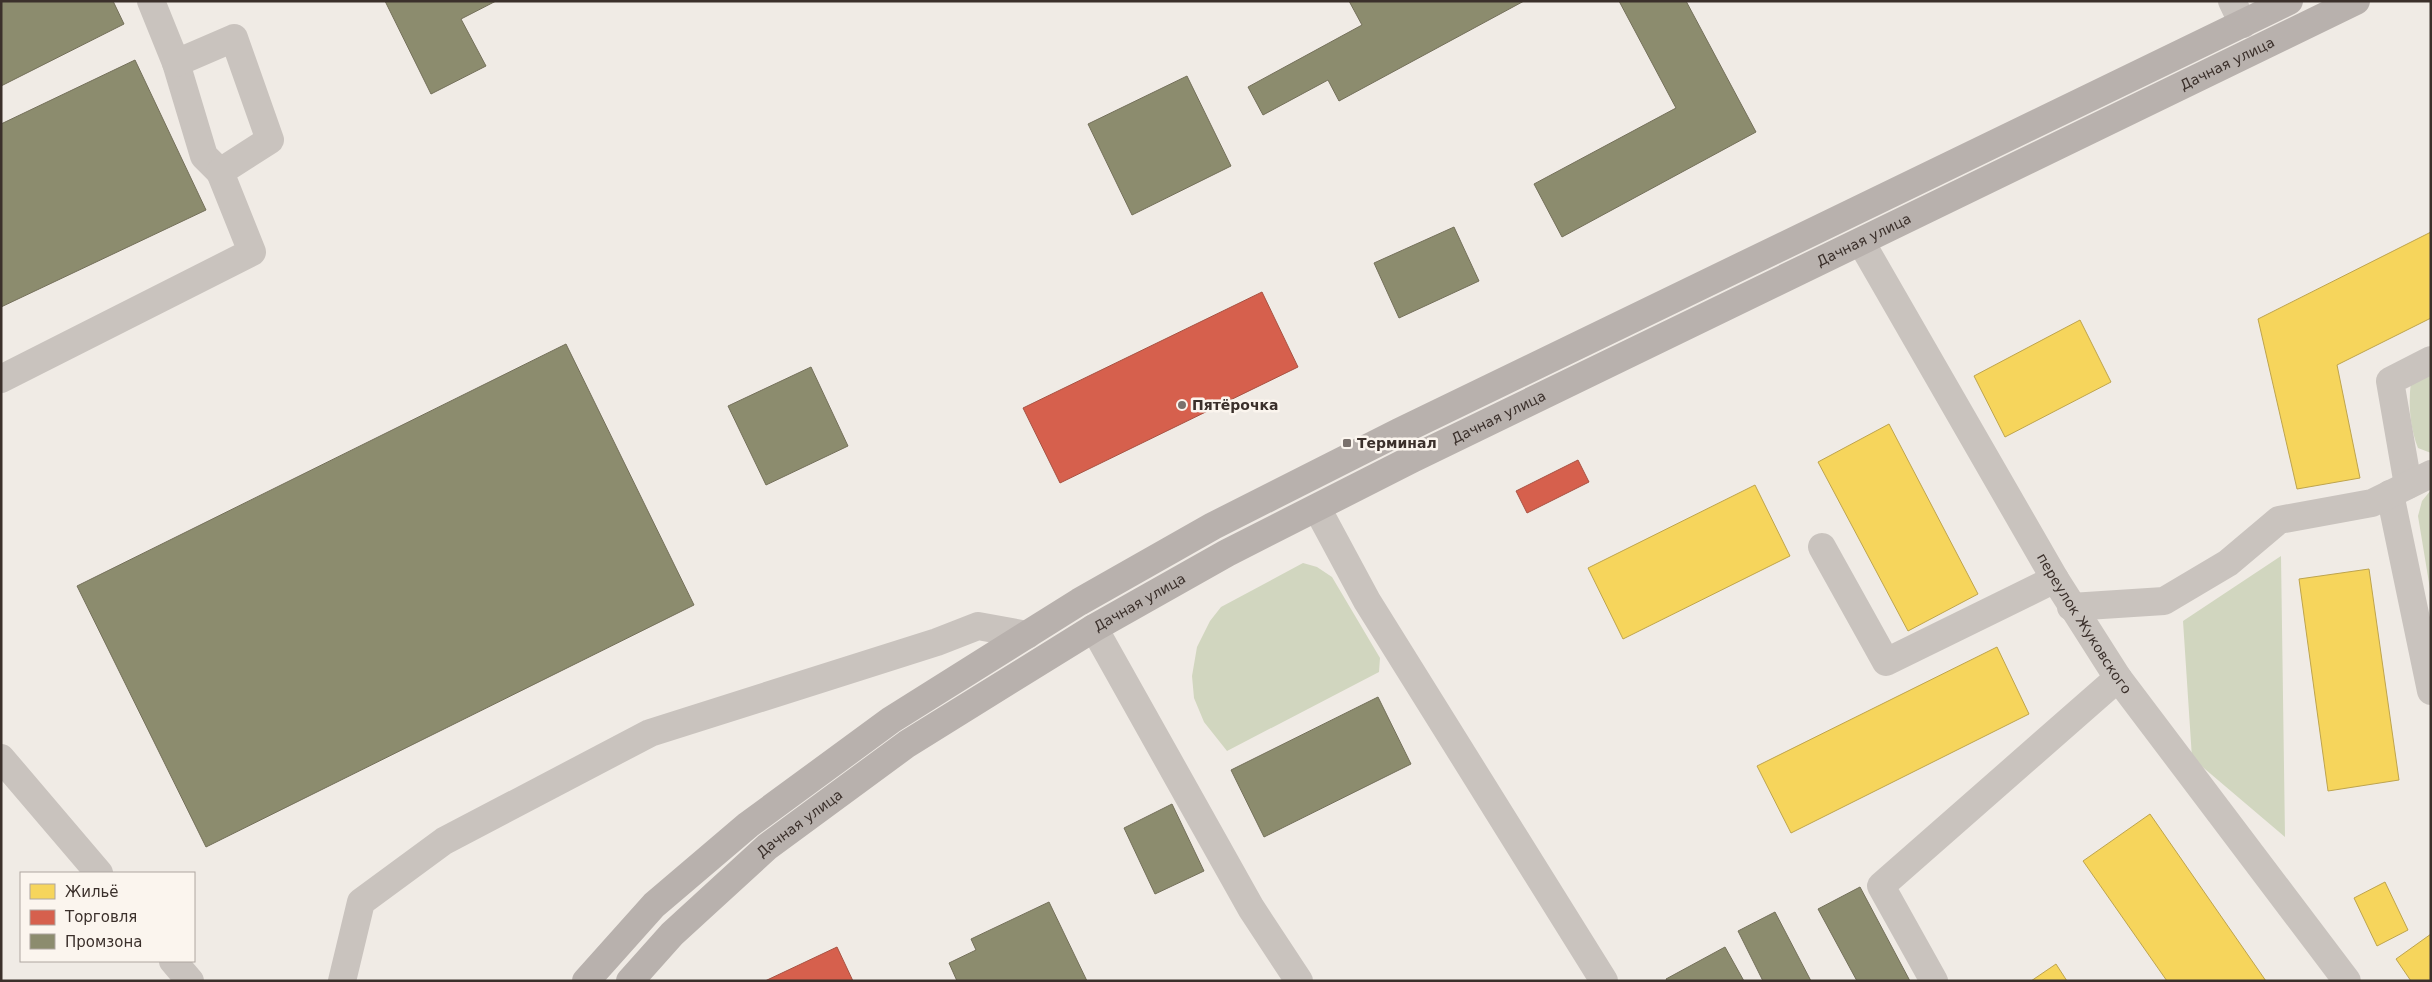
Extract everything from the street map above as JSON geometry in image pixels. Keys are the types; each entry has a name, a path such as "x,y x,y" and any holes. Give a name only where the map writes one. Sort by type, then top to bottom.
{"main road":[{"path":"586,981 654,906 748,824 891,720 1079,602 1213,526 1526,371 1848,216 2238,12 2289,1"},
{"name":"Дачная улица","path":"630,981 672,934 767,847 907,744 1094,628 1227,553 1317,508 2356,1"},
{"path":"2238,12 2258,49"},
{"path":"1848,216 1861,242"},
{"path":"1526,371 1540,398"},
{"path":"1303,481 1317,508"},
{"path":"1079,602 1094,628"}],"street":[{"path":"1,379 252,252 220,172 204,156 176,63 151,1"},
{"path":"176,63 234,38 270,140 220,172"},
{"name":"переулок Жуковского","path":"1861,242 2055,579 2118,678 2347,981"},
{"path":"2431,360 2390,380 2410,485 2431,691"},
{"path":"2072,607 2164,602 2228,563 2279,520 2372,503 2410,485"},
{"path":"1317,508 1367,601 1604,981"},
{"path":"1822,547 1886,662 2055,579"},
{"path":"342,981 361,902 444,842 650,733 937,642 978,626 1027,635"},
{"path":"1094,628 1250,908 1299,981"},
{"path":"1934,981 1881,886 2118,678"},
{"path":"1,758 98,872"},
{"path":"175,962 190,981"}],"green space":[{"path":"2431,373 2431,453 2418,448 2411,424 2410,399 2411,382"},
{"path":"2431,490 2431,595 2418,516 2422,501"},
{"path":"2281,556 2285,837 2192,758 2183,621"},
{"path":"1303,563 1317,567 1332,577 1380,658 1379,672 1227,751 1204,722 1194,698 1192,676 1197,647 1210,621 1221,607"}],"building: Жильё":[{"path":"2431,232 2431,318 2337,365 2360,478 2297,489 2258,319"},
{"path":"2080,320 2111,382 2005,437 1974,376"},
{"path":"1889,424 1978,594 1908,631 1818,462"},
{"path":"1755,485 1790,556 1623,639 1588,568"},
{"path":"2369,569 2399,780 2328,791 2299,579"},
{"path":"1997,647 2029,714 1791,833 1757,766"},
{"path":"2150,814 2266,981 2167,981 2083,861"},
{"path":"2385,882 2408,930 2377,946 2354,898"},
{"path":"2431,934 2431,981 2411,981 2396,959"},
{"path":"2056,964 2067,981 2031,981"}],"building: Торговля":[{"path":"1262,292 1298,367 1060,483 1023,408"},
{"path":"1578,460 1589,482 1527,513 1516,491"},
{"path":"837,947 853,981 765,981"}],"building: Промзона":[{"path":"1,1 113,1 124,24 1,86"},
{"path":"385,1 496,1 461,19 486,66 431,94"},
{"path":"1349,1 1524,1 1339,101 1328,80 1263,115 1248,87 1362,25"},
{"path":"1619,1 1686,1 1756,132 1562,237 1534,184 1676,108"},
{"path":"135,60 206,210 1,307 1,124"},
{"path":"1187,76 1231,166 1132,215 1088,124"},
{"path":"1454,227 1479,281 1399,318 1374,263"},
{"path":"566,344 694,605 206,847 77,586"},
{"path":"811,367 848,446 766,485 728,406"},
{"path":"1378,697 1411,764 1264,837 1231,770"},
{"path":"1172,804 1204,871 1155,894 1124,828"},
{"path":"1860,887 1910,981 1857,981 1818,909"},
{"path":"1049,902 1087,981 957,981 949,963 976,950 971,939"},
{"path":"1775,912 1811,981 1763,981 1738,931"},
{"path":"1725,947 1744,981 1667,981 1666,979"}],"place":[{"name":"Пятёрочка","path":"1182,405"},
{"name":"Терминал","path":"1347,443"}]}
